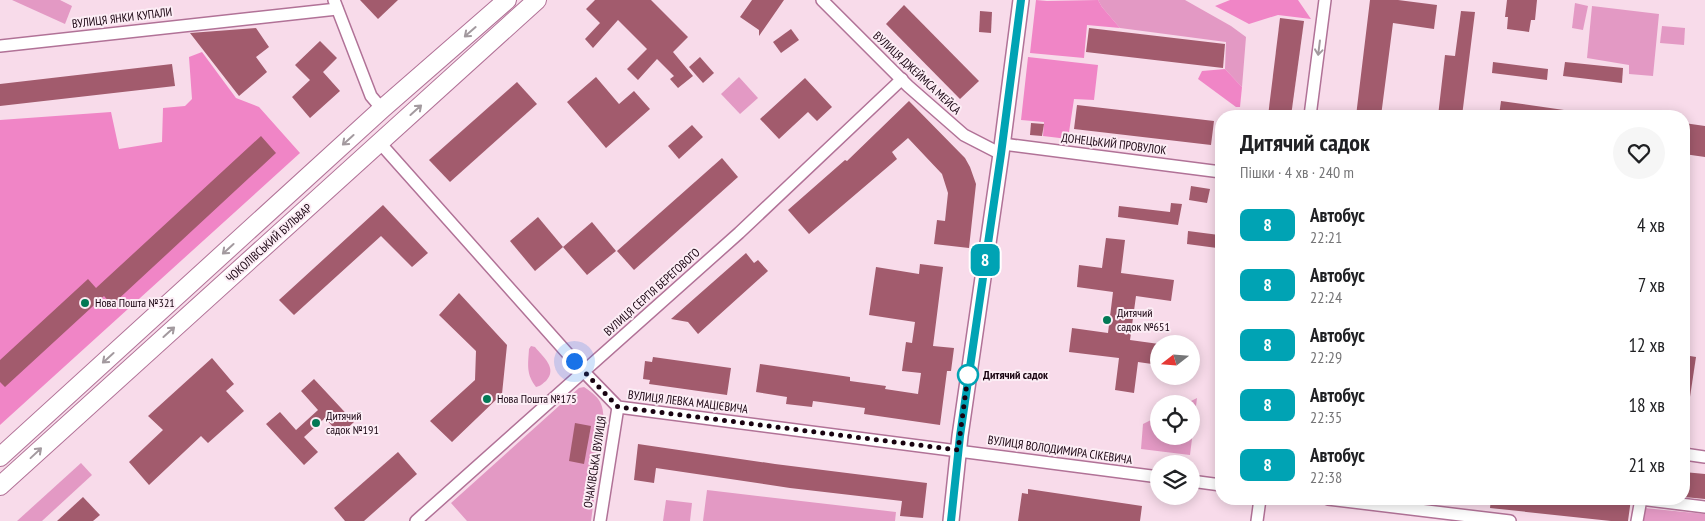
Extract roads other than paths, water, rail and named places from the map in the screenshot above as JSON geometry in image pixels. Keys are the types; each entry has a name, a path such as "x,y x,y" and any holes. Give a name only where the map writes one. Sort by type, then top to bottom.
{"main road":[{"name":"ЧОКОЛІВСЬКИЙ БУЛЬВАР","path":"0,457 382,109 507,0"},
{"name":"ЧОКОЛІВСЬКИЙ БУЛЬВАР","path":"0,486 537,0"}],"street":[{"name":"ВУЛИЦЯ ДЖЕЙМСА МЕЙСА","path":"822,0 902,79 964,136 1002,149"},
{"path":"951,521 958,450 1002,149 1021,0"},
{"path":"1311,110 1326,0"},
{"path":"335,4 371,96 382,109"},
{"name":"ВУЛИЦЯ ЯНКИ КУПАЛИ","path":"0,46 335,4"},
{"name":"ВУЛИЦЯ СЕРГІЯ БЕРЕГОВОГО","path":"416,521 739,233 837,138 902,79"},
{"name":"ВУЛИЦЯ ЛЕВКА МАЦІЄВИЧА","path":"380,143 584,372 618,407 958,450"},
{"name":"ДОНЕЦЬКИЙ ПРОВУЛОК","path":"1002,149 1215,171"},
{"name":"ОЧАКІВСЬКА ВУЛИЦЯ","path":"600,521 618,407"},
{"name":"ВУЛИЦЯ ВОЛОДИМИРА СІКЕВИЧА","path":"958,450 1150,476"},
{"path":"1690,455 1705,457"},
{"path":"1200,482 1215,484"},
{"path":"1257,521 1259,505"},
{"path":"1375,505 1510,521"},
{"path":"1638,521 1639,505"},
{"path":"1689,505 1705,507"}],"place":[{"name":"Нова Пошта №321","path":"85,303"},
{"name":"Дитячий садок №651","path":"1107,320"},
{"name":"Дитячий садок","path":"968,375"},
{"name":"Нова Пошта №175","path":"487,399"},
{"name":"Дитячий садок №191","path":"316,423"}]}
